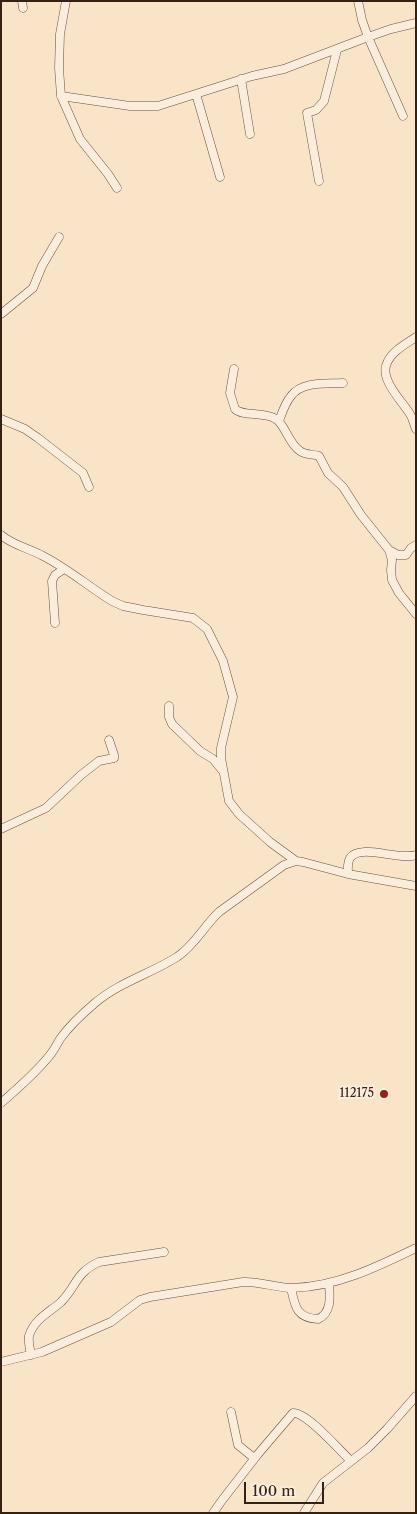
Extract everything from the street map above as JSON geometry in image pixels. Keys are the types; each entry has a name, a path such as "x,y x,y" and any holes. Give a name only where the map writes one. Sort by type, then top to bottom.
{"street":[{"path":"66,1 60,34 59,68 61,96 80,139 117,188"},
{"path":"358,1 368,37 403,116"},
{"path":"61,96 121,105 163,105 241,79 284,69 391,28 416,23"},
{"path":"319,181 307,113 316,110 324,102 337,50"},
{"path":"241,79 250,134"},
{"path":"196,94 220,177"},
{"path":"1,314 33,288 42,266 59,237"},
{"path":"416,337 395,353 386,364 385,369 391,386 409,412 416,429"},
{"path":"234,369 230,394 234,409 242,414 261,414 278,421 298,450 318,456 328,472 343,487 361,515 389,550 392,560 392,580 399,593 416,614"},
{"path":"278,421 290,398 297,390 312,385 343,383"},
{"path":"1,419 25,429 38,438 82,473 89,487"},
{"path":"1,535 18,546 45,556 104,596 123,606 193,618 207,629 223,661 233,697 221,748 228,794 233,807 270,842 296,861 348,874 416,886"},
{"path":"389,550 398,555 406,556 411,548 416,546"},
{"path":"55,623 52,581 55,575 64,569"},
{"path":"168,706 172,724 200,751 213,759 224,772"},
{"path":"1,829 46,808 99,761 114,758 109,740"},
{"path":"348,874 350,857 356,853 416,856"},
{"path":"1,1103 34,1073 50,1055 65,1033 96,1002 124,983 179,956 219,912 284,865 296,861"},
{"path":"1,1362 42,1352 111,1322 140,1300 150,1297 243,1282 291,1288 329,1284 376,1267 416,1248"},
{"path":"31,1355 29,1336 33,1328 40,1318 62,1301 80,1274 99,1262 164,1252"},
{"path":"291,1288 294,1303 299,1313 318,1319 326,1313 329,1306 329,1284"},
{"path":"304,1513 319,1487 387,1430 416,1396"},
{"path":"231,1412 238,1445 254,1458"},
{"path":"213,1513 222,1498 254,1458 290,1415 296,1412 322,1432 351,1461"}],"place":[{"name":"112175","path":"384,1094"}]}
